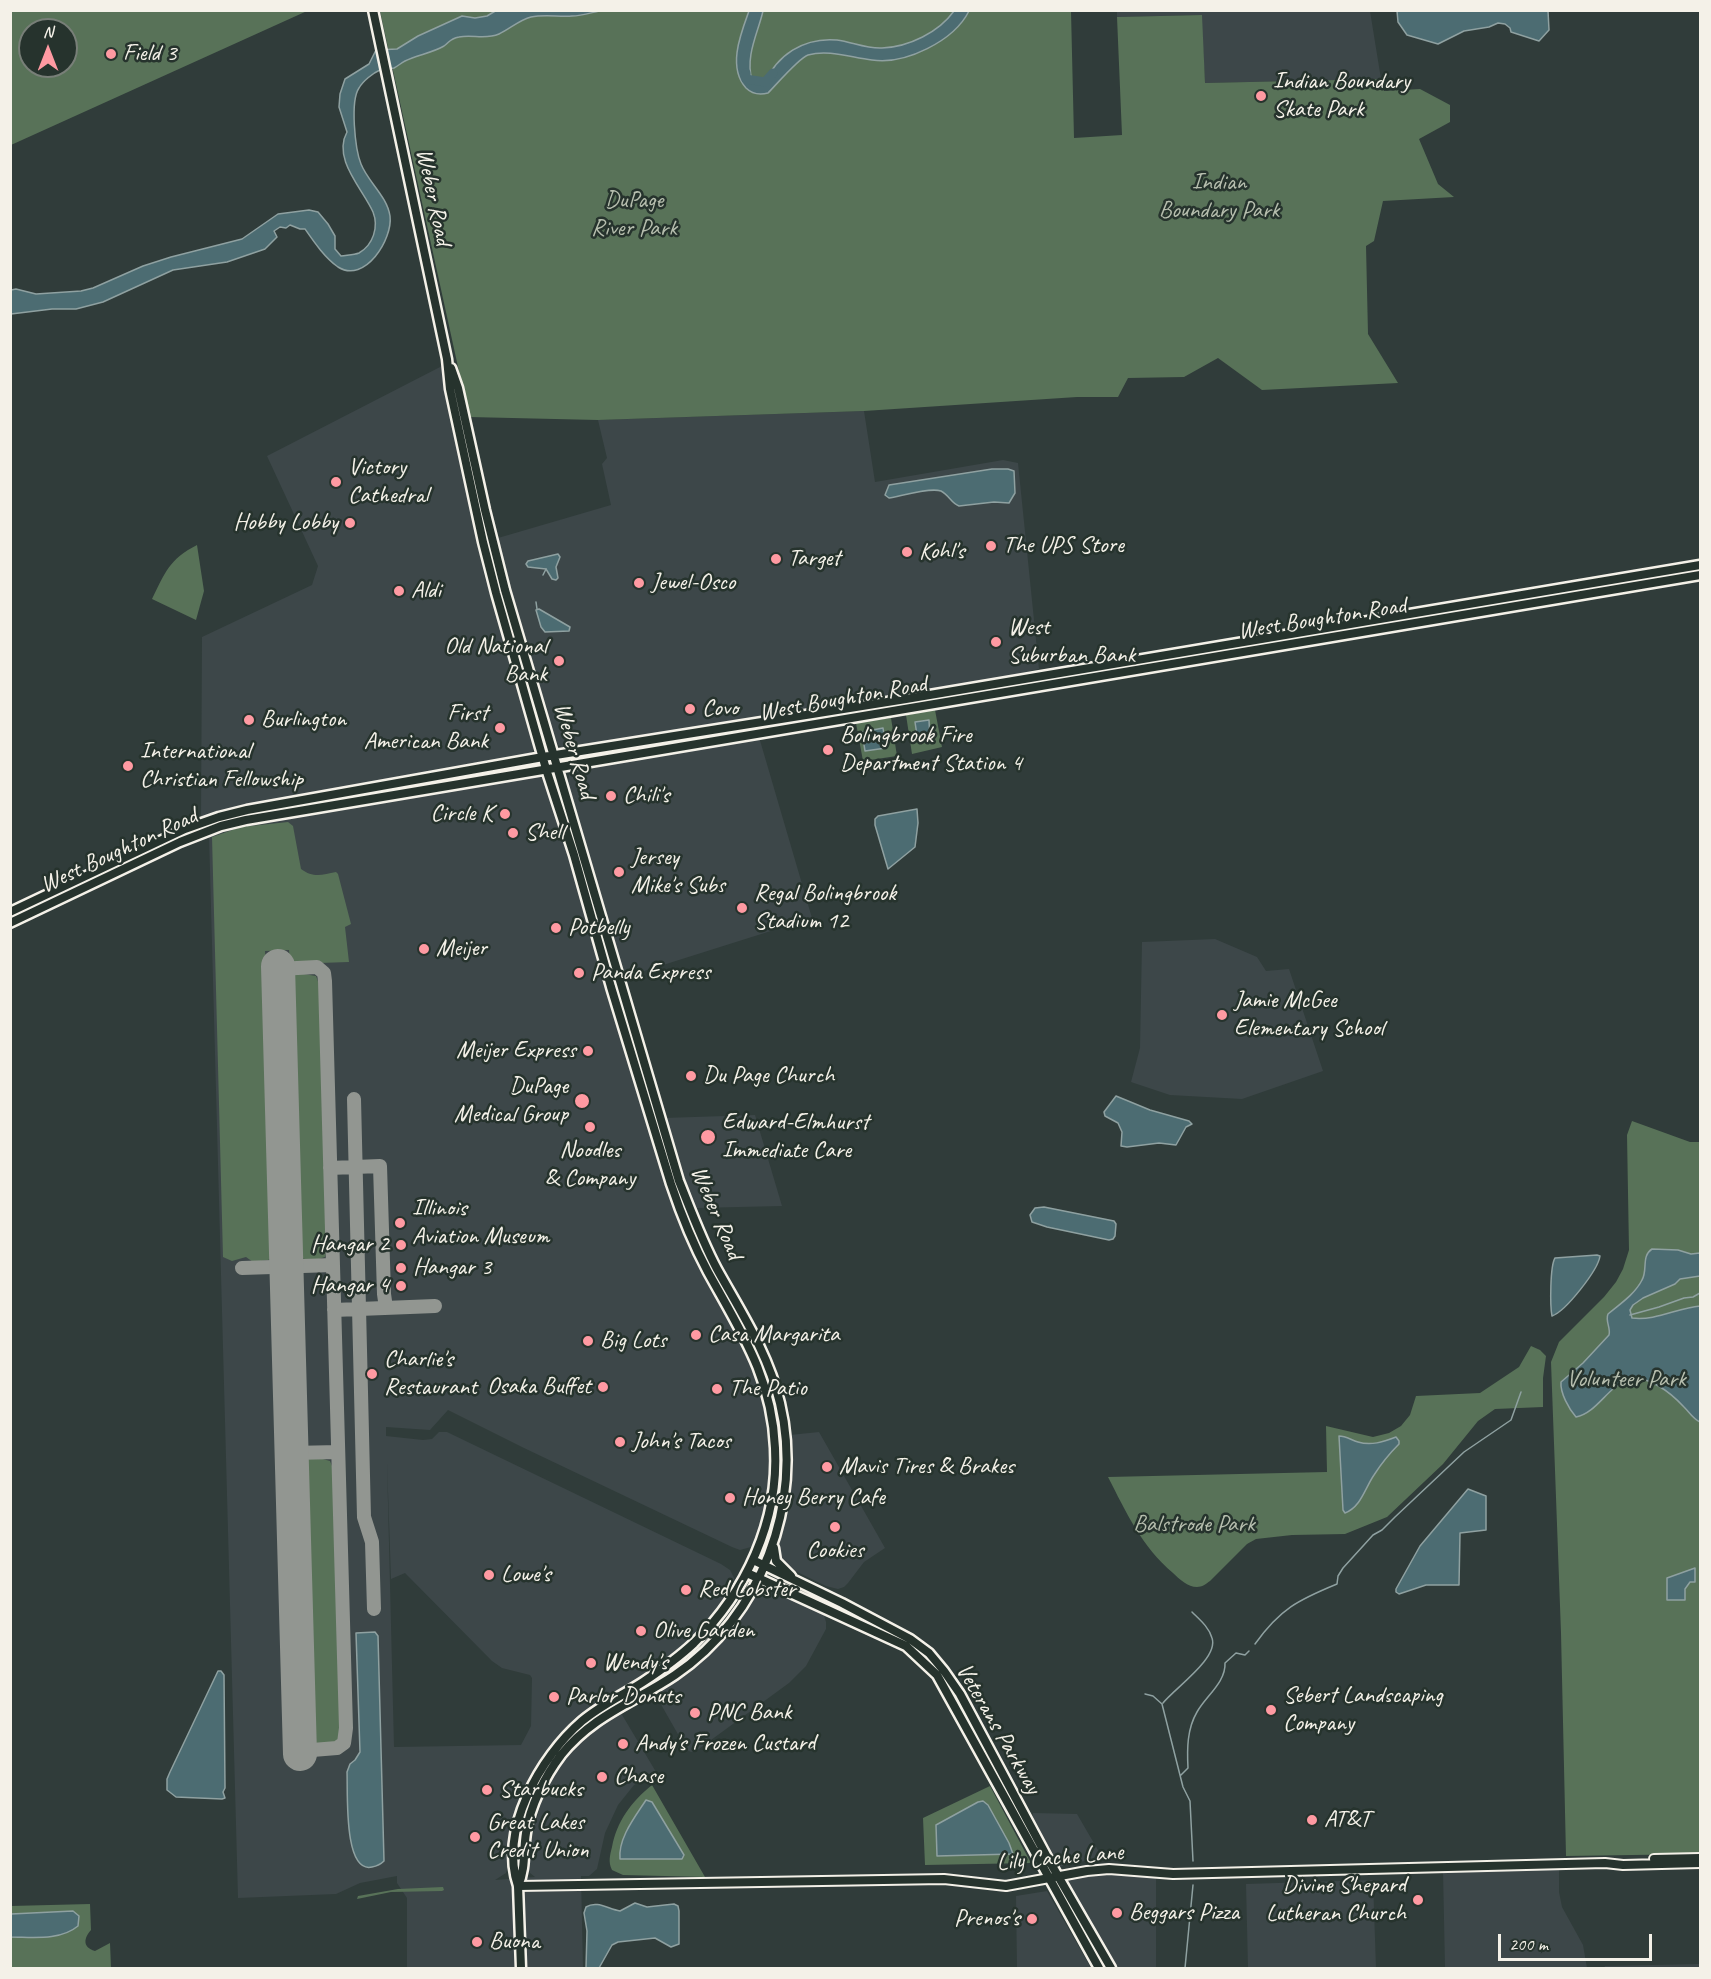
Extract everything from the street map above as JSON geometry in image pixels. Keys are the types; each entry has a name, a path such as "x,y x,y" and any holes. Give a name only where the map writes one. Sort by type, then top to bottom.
{"main road":[{"name":"Weber Road","path":"373,10 447,359 450,389 483,542 546,769 678,1205 707,1270 756,1361 766,1390 775,1448 774,1482 765,1529 747,1573 721,1613 694,1643 661,1670 582,1721 544,1765 525,1801 517,1828 514,1874 518,1886 521,1968"},
{"name":"Weber Road","path":"447,359 458,388 485,510 506,590 679,1181 716,1266 763,1350 781,1405 786,1456 784,1499 774,1541 758,1578 735,1616 699,1656 676,1674 594,1722 574,1739 559,1757 545,1781 531,1816 525,1845 524,1873 518,1886"},
{"name":"West Boughton Road","path":"10,912 176,833 219,817 247,810 554,755 906,699 1701,565"},
{"name":"West Boughton Road","path":"10,923 180,842 221,826 270,815 1701,575"},
{"path":"578,871 583,874 591,898 598,901"},
{"path":"774,1541 776,1561 801,1584"},
{"name":"Veterans Parkway","path":"753,1560 842,1603 910,1639 929,1653 960,1694 1111,1968"},
{"name":"Veterans Parkway","path":"747,1573 906,1646 937,1676 952,1699 1048,1879 1099,1968"}],"street":[{"name":"Lily Cache Lane","path":"1605,1863 1622,1860 1701,1858"},
{"name":"Lily Cache Lane","path":"518,1886 944,1879 1006,1886 1110,1869 1173,1874 1605,1863 1623,1865 1701,1863"}],"shaded area":[{"path":"1117,11 1370,11 1381,79 1205,83 1201,15 1117,17"},
{"path":"442,366 485,579 497,608 532,731 535,746 533,751 516,758 280,799 201,819 202,637 312,585 318,566 267,456"},
{"path":"864,411 875,482 1003,460 1018,463 1039,669 977,683 758,717 729,725 585,748 566,749 558,745 528,656 498,538 611,505 602,464 607,458 598,420"},
{"path":"759,737 812,918 625,977 568,783 569,775 575,769 593,765"},
{"path":"527,776 543,778 548,785 583,899 600,974 612,1003 690,1247 751,1357 762,1393 771,1459 770,1483 759,1534 751,1547 740,1550 448,1410 430,1430 386,1427 386,1436 423,1440 432,1439 439,1432 447,1432 721,1564 730,1570 734,1578 733,1590 708,1624 687,1644 573,1722 547,1752 530,1782 511,1845 506,1873 495,1880 535,1877 530,1873 527,1856 540,1806 552,1778 566,1756 578,1741 594,1729 621,1713 656,1772 634,1785 618,1805 605,1833 597,1869 589,1876 581,1876 583,1968 407,1968 407,1898 397,1883 397,1876 360,1883 336,1894 238,1898 209,834 228,827 287,818 312,811","holes":["387,1462 391,1579 405,1573 492,1661 502,1668 530,1675 532,1678 531,1726 521,1745 394,1747"]},
{"name":"Jamie McGee Elementary School","path":"1215,939 1257,957 1266,971 1289,969 1323,1071 1242,1099 1170,1095 1131,1082 1140,1048 1142,942"},
{"path":"755,1115 782,1206 696,1208 681,1179 664,1118"},
{"path":"819,1432 885,1548 864,1562 848,1583 838,1589 826,1586 791,1569 783,1563 779,1556 779,1537 789,1487 790,1435"},
{"path":"763,1590 820,1611 824,1615 826,1629 806,1666 789,1683 696,1751 691,1752 687,1750 663,1708 660,1702 660,1692 662,1688 709,1655 729,1634 758,1593"},
{"path":"1033,1813 1077,1814 1102,1857 1058,1867 1032,1820"},
{"path":"1559,1867 1559,1892 1562,1907 1583,1945 1587,1968 1445,1968 1443,1870"},
{"path":"1097,1872 1156,1874 1156,1968 1115,1968 1063,1879"},
{"path":"1373,1880 1376,1968 1248,1968 1246,1884"},
{"path":"1047,1891 1091,1968 1017,1968 1016,1896"},
{"path":"1700,1964 1700,1968 1604,1968 1605,1966"}],"green space":[{"path":"11,10 307,11 11,145"},
{"name":"DuPage River Park","path":"380,11 1071,11 1074,138 1122,135 1117,17 1202,15 1205,83 1381,79 1384,91 1420,89 1450,105 1450,122 1419,139 1438,184 1454,197 1383,201 1374,241 1366,246 1368,334 1398,383 1262,390 1218,358 1184,377 1128,378 1118,397 1077,397 864,411 598,420 469,417"},
{"path":"197,545 204,591 196,620 152,599 174,561"},
{"path":"935,710 942,747 912,754 906,715"},
{"path":"891,718 897,756 863,761 856,723"},
{"path":"288,822 293,826 301,869 314,875 336,872 338,874 351,924 345,927 349,962 290,964 289,950 265,951 266,967 268,967 276,1256 268,1260 253,1262 246,1257 232,1261 223,1257 212,837 241,827"},
{"path":"298,973 316,976 320,987 322,1012 327,1246 325,1257 313,1261 297,1257 289,977"},
{"name":"Volunteer Park","path":"1632,1121 1690,1142 1700,1142 1700,1854 1566,1856 1551,1362 1559,1342 1604,1297 1623,1269 1629,1250 1627,1135"},
{"name":"Balstrode Park","path":"1531,1346 1546,1356 1543,1407 1495,1409 1478,1421 1443,1464 1387,1517 1345,1534 1292,1535 1256,1539 1247,1544 1210,1581 1201,1586 1190,1586 1178,1578 1152,1552 1121,1503 1108,1477 1327,1472 1326,1426 1373,1437 1389,1433 1401,1426 1410,1415 1416,1396 1480,1393 1519,1367"},
{"path":"759,1354 774,1394 783,1465 781,1465 766,1377 757,1355"},
{"path":"316,1457 330,1461 334,1471 342,1676 342,1730 338,1741 324,1746 310,1742 302,1461"},
{"path":"692,1649 673,1673 595,1716"},
{"path":"652,1785 705,1877 623,1875 612,1870 610,1856 621,1820 631,1805"},
{"path":"990,1786 1031,1863 925,1865 923,1818"},
{"path":"443,1887 442,1891 391,1892 357,1899 358,1896 398,1889"},
{"path":"90,1904 91,1930 85,1942 95,1951 110,1943 111,1968 11,1968 10,1906"}],"water":[{"path":"497,10 599,11 575,16 531,17 494,36 456,38 444,46 394,68 380,70 363,83 356,94 355,103 354,125 357,148 364,171 385,202 390,216 390,225 382,247 367,264 348,271 338,267 324,254 305,229 290,225 274,231 277,237 265,249 227,262 173,270 103,302 76,309 52,309 11,314 11,290 36,294 93,288 143,266 242,239 278,214 309,210 318,212 335,236 335,249 341,256 353,255 364,250 374,235 375,218 351,174 343,153 343,142 347,132 339,107 345,79 369,64 376,50 397,49 418,36 462,16 475,18 487,16"},
{"path":"749,11 763,11 753,45 750,71 752,80 764,85 776,65 793,50 803,45 837,40 882,48 903,45 932,32 954,11 969,11 952,32 927,49 913,55 885,61 832,53 808,55 793,66 768,93 762,94 748,90 740,80 737,70 737,50"},
{"path":"1397,11 1548,11 1549,30 1539,41 1511,32 1505,24 1498,23 1489,27 1464,31 1438,44 1407,35 1398,22"},
{"path":"992,469 1014,471 1015,493 1009,503 994,502 959,506 944,493 936,490 889,498 885,495 889,485"},
{"path":"558,554 560,557 556,567 558,578 556,580 552,579 546,569 528,567 526,564 528,561"},
{"path":"539,609 570,627 569,631 545,632 541,627 536,610"},
{"path":"929,720 930,740 918,742 915,722"},
{"path":"883,728 886,748 865,751 862,732"},
{"path":"917,809 915,847 888,869 875,819 878,816"},
{"path":"1116,1096 1192,1124 1186,1127 1176,1145 1159,1143 1121,1146 1122,1132 1118,1123 1105,1116 1104,1112"},
{"path":"1044,1207 1114,1221 1115,1236 1109,1240 1032,1222 1030,1215 1035,1208"},
{"path":"1652,1249 1700,1253 1700,1276 1680,1279 1675,1284 1643,1298 1630,1310 1632,1318 1641,1318 1700,1306 1700,1422 1659,1386 1636,1379 1621,1383 1590,1410 1576,1417 1566,1401 1561,1382 1583,1363 1609,1335 1608,1314 1639,1285 1644,1276 1647,1255"},
{"path":"1600,1256 1598,1262 1588,1280 1573,1299 1552,1316 1551,1277 1555,1258"},
{"path":"1339,1436 1368,1444 1396,1437 1399,1441 1371,1480 1359,1502 1345,1513 1343,1510"},
{"path":"1468,1489 1486,1496 1486,1530 1460,1533 1459,1585 1426,1585 1399,1594 1396,1592 1420,1546"},
{"path":"1695,1568 1695,1582 1690,1582 1685,1589 1685,1600 1667,1600 1667,1578"},
{"path":"375,1632 378,1636 384,1861 372,1867 363,1866 356,1858 352,1845 349,1829 347,1772 350,1764 360,1752 356,1633"},
{"path":"218,1671 224,1675 225,1788 223,1792 225,1798 176,1797 167,1790 167,1779"},
{"path":"646,1800 652,1802 684,1855 682,1859 620,1859 624,1836"},
{"path":"983,1801 988,1805 1013,1854 937,1856 936,1825"},
{"path":"635,1903 647,1907 674,1904 678,1906 679,1944 671,1947 655,1938 618,1942 612,1945 599,1968 586,1968 587,1931 584,1913 586,1907 594,1904 620,1911"},
{"path":"73,1911 79,1916 78,1926 71,1931 46,1937 11,1937 11,1914"}],"waterway":[{"path":"746,73 746,79 765,82 773,73"},
{"path":"543,575 546,569"},
{"path":"536,602 537,609"},
{"path":"1630,1315 1700,1293"},
{"path":"1255,1644 1273,1622 1291,1607 1337,1584 1338,1576 1343,1568 1373,1535 1382,1530 1464,1452 1511,1420 1521,1392"},
{"path":"1163,1703 1203,1663 1212,1646 1209,1630 1192,1612"},
{"path":"1181,1775 1188,1768 1189,1732 1197,1712 1219,1683 1225,1663 1236,1653 1245,1655 1249,1651"},
{"path":"1145,1694 1153,1696 1162,1704 1183,1787 1190,1801 1193,1861"},
{"path":"1185,1968 1193,1885"}],"taxiway":[{"path":"278,969 317,967 324,973 325,981 346,1728 344,1743 337,1748 300,1751"},
{"path":"354,1099 364,1517 372,1542 374,1609"},
{"path":"330,1168 380,1166 386,1308"},
{"path":"242,1268 333,1265"},
{"path":"334,1310 435,1306"},
{"path":"292,1453 338,1452"}],"runway":[{"path":"278,966 300,1754"}],"place":[{"name":"Field 3","path":"111,54"},
{"name":"Indian Boundary Skate Park","path":"1261,96"},
{"name":"Victory Cathedral","path":"336,482"},
{"name":"Hobby Lobby","path":"350,523"},
{"name":"The UPS Store","path":"991,546"},
{"name":"Kohl's","path":"907,552"},
{"name":"Target","path":"776,559"},
{"name":"Jewel-Osco","path":"639,583"},
{"name":"Aldi","path":"399,591"},
{"name":"West Suburban Bank","path":"996,642"},
{"name":"Old National Bank","path":"559,661"},
{"name":"Covo","path":"690,709"},
{"name":"Burlington","path":"249,720"},
{"name":"First American Bank","path":"500,728"},
{"name":"Bolingbrook Fire Department Station 4","path":"828,750"},
{"name":"International Christian Fellowship","path":"128,766"},
{"name":"Chili's","path":"611,796"},
{"name":"Circle K","path":"505,814"},
{"name":"Shell","path":"513,833"},
{"name":"Jersey Mike's Subs","path":"619,872"},
{"name":"Regal Bolingbrook Stadium 12","path":"742,908"},
{"name":"Potbelly","path":"556,928"},
{"name":"Meijer","path":"424,949"},
{"name":"Panda Express","path":"579,973"},
{"name":"Jamie McGee Elementary School","path":"1222,1015"},
{"name":"Meijer Express","path":"588,1051"},
{"name":"Du Page Church","path":"691,1076"},
{"name":"DuPage Medical Group","path":"582,1101"},
{"name":"Noodles & Company","path":"590,1127"},
{"name":"Edward-Elmhurst Immediate Care","path":"708,1137"},
{"name":"Illinois Aviation Museum","path":"400,1223"},
{"name":"Hangar 2","path":"401,1245"},
{"name":"Hangar 3","path":"401,1268"},
{"name":"Hangar 4","path":"401,1286"},
{"name":"Casa Margarita","path":"696,1335"},
{"name":"Big Lots","path":"588,1341"},
{"name":"Charlie's Restaurant","path":"372,1374"},
{"name":"Osaka Buffet","path":"603,1387"},
{"name":"The Patio","path":"717,1389"},
{"name":"John's Tacos","path":"620,1442"},
{"name":"Mavis Tires & Brakes","path":"827,1467"},
{"name":"Honey Berry Cafe","path":"730,1498"},
{"name":"Cookies","path":"835,1527"},
{"name":"Lowe's","path":"489,1575"},
{"name":"Red Lobster","path":"686,1590"},
{"name":"Olive Garden","path":"641,1631"},
{"name":"Wendy's","path":"591,1663"},
{"name":"Parlor Donuts","path":"554,1697"},
{"name":"Sebert Landscaping Company","path":"1271,1710"},
{"name":"PNC Bank","path":"695,1713"},
{"name":"Andy's Frozen Custard","path":"623,1744"},
{"name":"Chase","path":"602,1777"},
{"name":"Starbucks","path":"487,1790"},
{"name":"AT&T","path":"1312,1820"},
{"name":"Great Lakes Credit Union","path":"475,1837"},
{"name":"Divine Shepard Lutheran Church","path":"1418,1900"},
{"name":"Beggars Pizza","path":"1117,1913"},
{"name":"Prenos's","path":"1032,1919"},
{"name":"Buona","path":"477,1942"}],"park label":[{"name":"Indian Boundary Park","path":"1219,197"}]}
